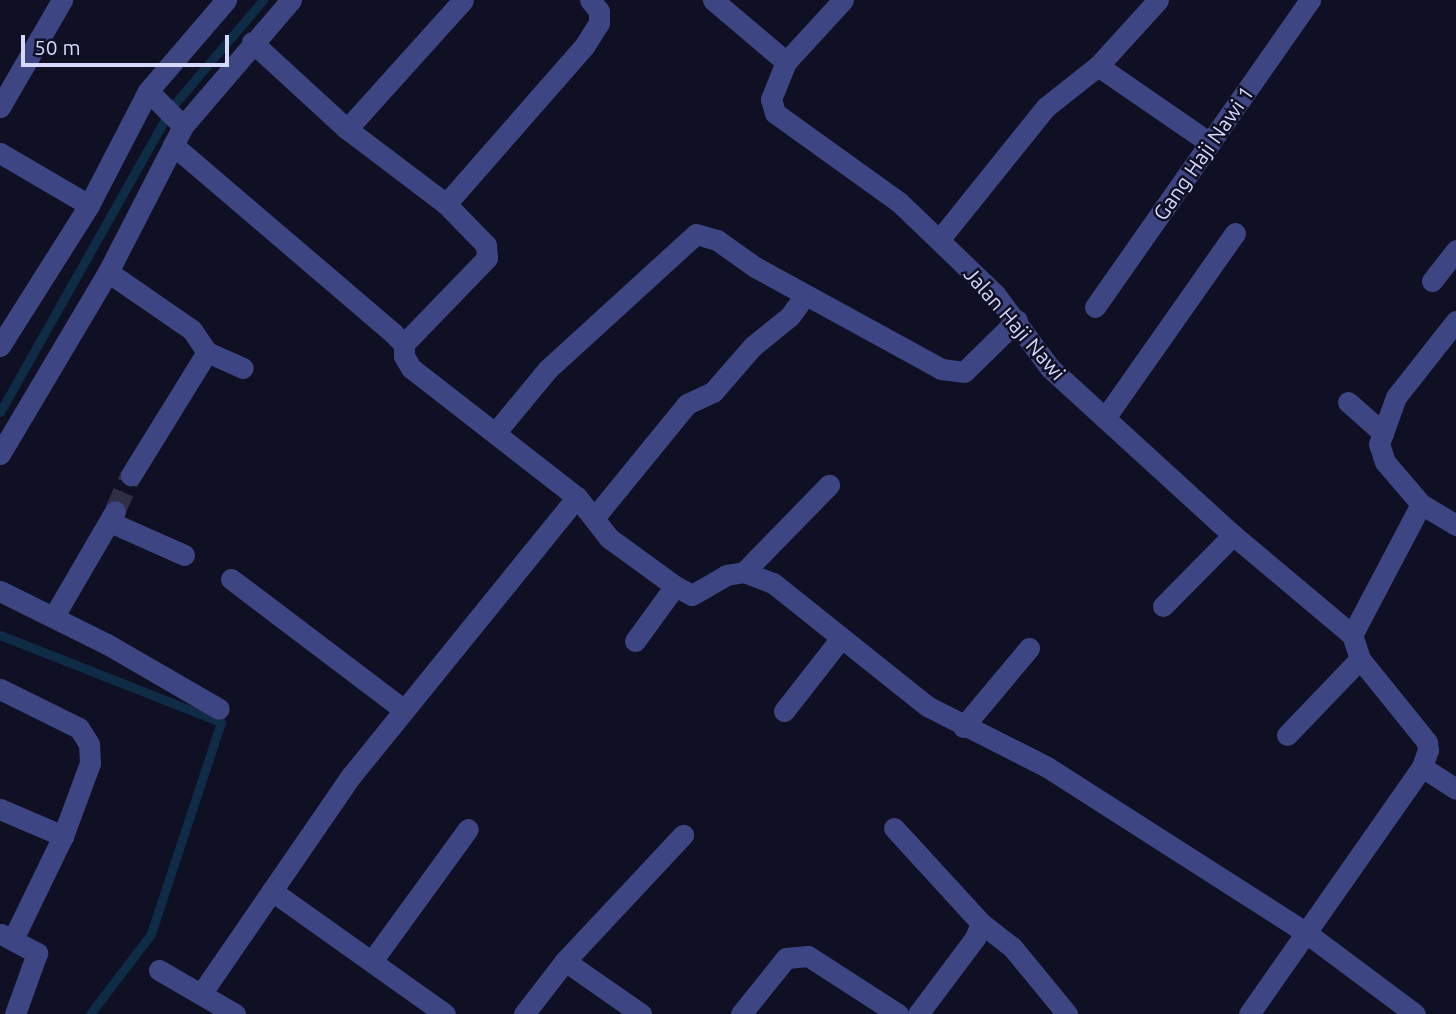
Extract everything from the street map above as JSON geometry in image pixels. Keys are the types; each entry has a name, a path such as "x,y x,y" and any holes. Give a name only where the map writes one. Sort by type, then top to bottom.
{"street":[{"path":"0,107 62,0"},
{"path":"0,346 89,205 150,93 226,0"},
{"path":"0,454 107,272 177,130 291,0"},
{"path":"347,128 463,0"},
{"path":"446,204 585,45 599,23 599,12 590,0"},
{"path":"713,0 786,62"},
{"name":"Jalan Haji Nawi","path":"843,0 786,62 771,99 775,113 899,202 1017,320 1050,368 1233,535 1353,635"},
{"path":"939,240 1046,107 1098,66 1157,0"},
{"name":"Gang Haji Nawi 1","path":"1096,307 1310,0"},
{"path":"252,42 347,128 446,204 486,245 487,258 404,344 404,356 411,368 576,497 609,538 692,595 726,575 744,572 774,583 926,706 1047,767 1306,932 1415,1014"},
{"path":"1098,66 1210,143"},
{"path":"150,93 177,130 404,344"},
{"path":"0,153 89,205"},
{"path":"1105,418 1235,233"},
{"path":"496,432 548,369 696,234 717,240 805,295 954,372 964,372 1017,320"},
{"path":"1432,281 1456,250"},
{"path":"107,272 192,330 207,352 243,368"},
{"path":"594,518 687,404 713,391 753,346 790,316 805,295"},
{"path":"1456,321 1396,397 1379,444 1385,462 1421,504 1456,525"},
{"path":"131,475 207,352"},
{"path":"1348,402 1383,433"},
{"path":"744,572 829,485"},
{"path":"201,994 403,709 576,497"},
{"path":"1249,1014 1422,767 1427,742 1360,659 1353,635 1421,504"},
{"path":"54,616 113,517 184,555"},
{"path":"1163,607 1233,535"},
{"path":"231,579 403,709"},
{"path":"635,641 676,586"},
{"path":"0,591 54,616 219,709"},
{"path":"783,711 841,638"},
{"path":"963,727 1028,648"},
{"path":"1287,735 1360,659"},
{"path":"0,688 79,728 89,744 90,763 63,836 7,937 37,953 15,1014"},
{"path":"1422,767 1456,789"},
{"path":"0,809 63,836"},
{"path":"894,828 981,923 1012,947 1068,1014"},
{"path":"372,961 468,829"},
{"path":"524,1014 565,961 683,835"},
{"path":"272,891 445,1014"},
{"path":"918,1014 975,938 981,923"},
{"path":"741,1014 786,958 808,956 898,1014"},
{"path":"565,961 641,1014"},
{"path":"159,970 234,1014"}],"waterway":[{"path":"0,412 171,108 263,0"},
{"path":"0,635 221,722 151,934 90,1014"}],"tunnel":[{"path":"115,511 131,475"}]}
